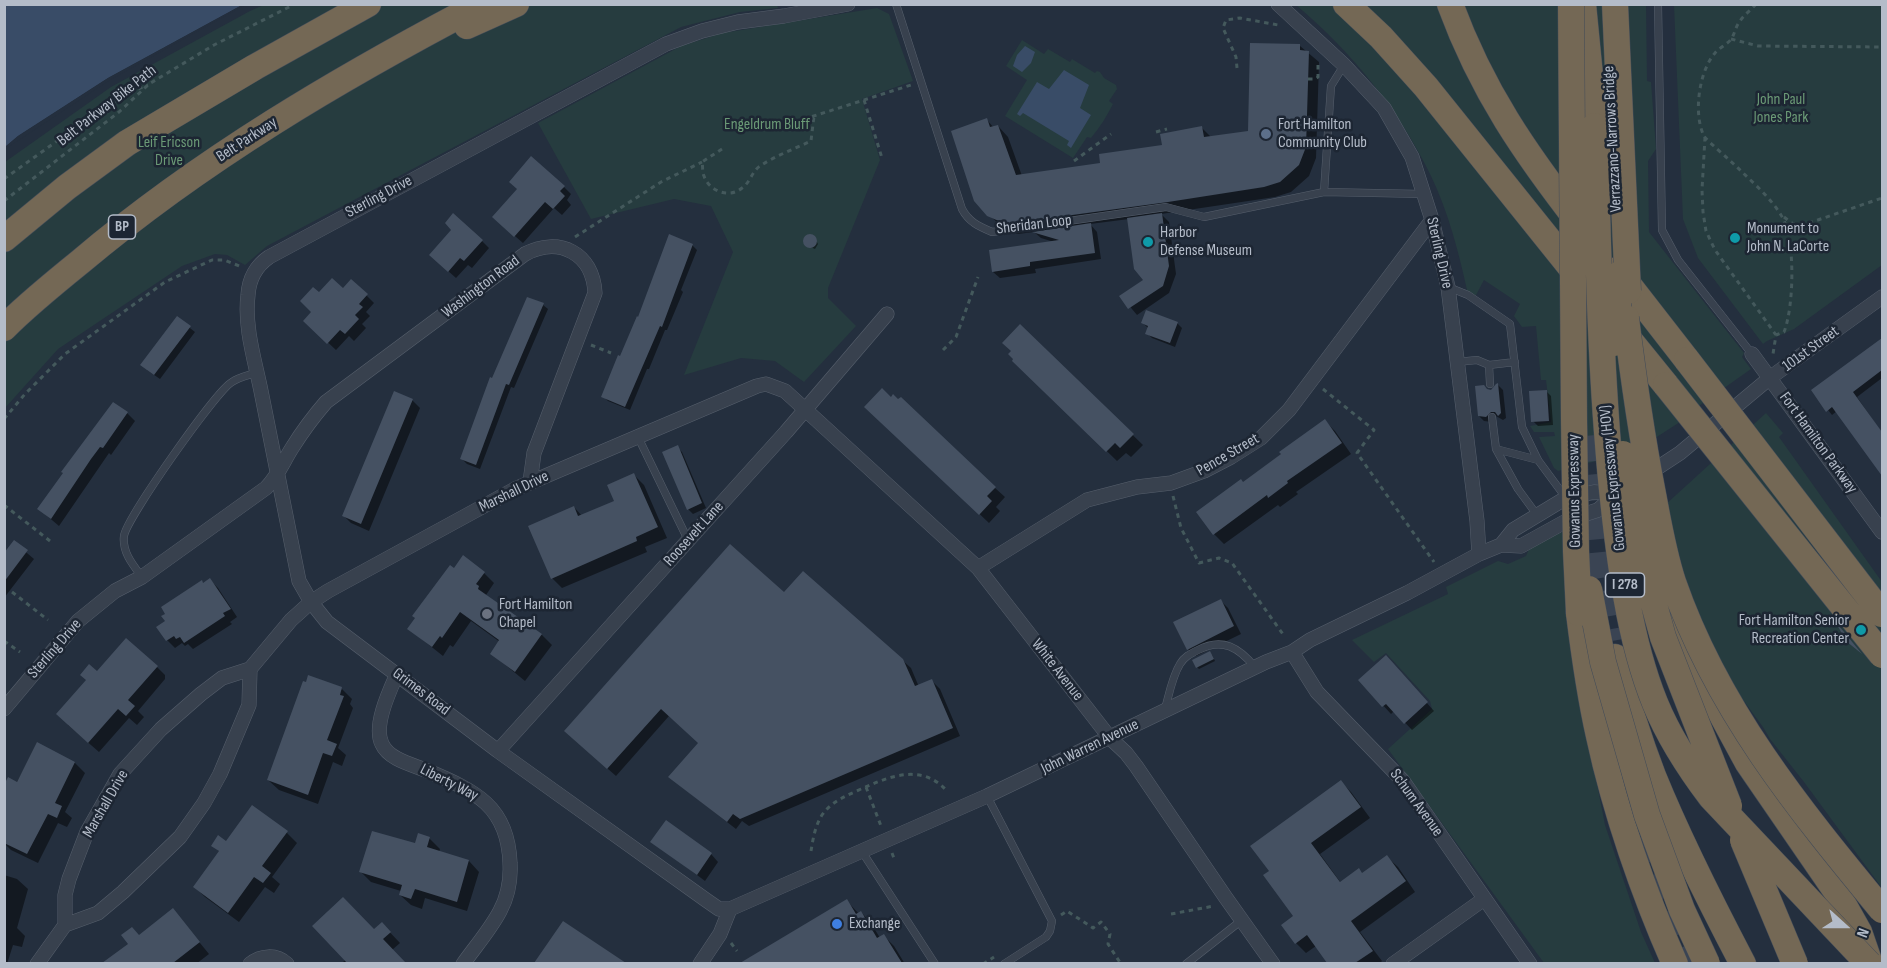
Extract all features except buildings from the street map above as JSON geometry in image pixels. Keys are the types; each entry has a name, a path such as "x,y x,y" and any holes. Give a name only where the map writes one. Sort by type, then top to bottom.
{"highway":[{"path":"159,122 250,55 339,4"},
{"path":"4,239 67,187 127,142 368,4"},
{"name":"Belt Parkway","path":"4,328 111,236 178,185 248,138 395,49 481,4"},
{"path":"248,138 419,47 516,4"},
{"path":"1346,4 1381,37 1426,87 1882,654"},
{"path":"1450,4 1467,48 1488,90 1535,167 1882,614"},
{"name":"Gowanus Expressway","path":"1571,4 1571,493 1579,613 1587,677 1599,738 1616,801 1636,863 1675,963"},
{"path":"1583,4 1595,126"},
{"name":"Verrazzano-Narrows Bridge","path":"1592,4 1595,126"},
{"path":"1595,126 1599,4"},
{"name":"Verrazzano-Narrows Bridge","path":"1606,4 1621,273"},
{"path":"1615,4 1637,450 1643,494 1663,583 1690,656 1748,763 1836,891 1858,932 1869,963"},
{"name":"Gowanus Expressway (HOV)","path":"1595,126 1607,439 1616,532 1640,660 1655,704 1691,771 1711,797 1869,963"},
{"path":"1621,273 1634,383 1654,499 1673,580 1689,624 1725,696 1756,748 1808,819 1882,910"},
{"path":"1621,273 1615,347 1622,453 1638,520 1647,579 1663,637 1686,698 1795,963"},
{"path":"1571,493 1604,662 1647,815 1682,910 1707,963"},
{"path":"1643,494 1678,584 1745,711 1815,814 1882,899"},
{"path":"1615,657 1628,705 1654,777 1692,862 1743,963"}],"street":[{"name":"Sterling Drive","path":"254,273 260,263 269,256 666,44 702,31 738,22 848,4"},
{"name":"Sterling Drive","path":"1278,4 1344,65 1384,108 1412,157 1432,220 1448,286 1477,521 1479,554"},
{"name":"Pence Street","path":"978,568 1087,500 1137,487 1170,483 1204,471 1261,438 1289,410 1432,220"},
{"name":"Washington Road","path":"278,476 290,451 308,423 326,402 525,254 536,248 563,247 583,260 590,271 595,293 534,453 530,482"},
{"path":"254,273 248,294 247,314 258,372"},
{"name":"101st Street","path":"1740,402 1770,377 1882,297"},
{"name":"Roosevelt Lane","path":"498,751 805,409 887,314"},
{"name":"Fort Hamilton Parkway","path":"1752,354 1882,532"},
{"name":"Grimes Road","path":"258,372 299,581 311,602 327,622 498,751 719,909 730,909"},
{"name":"Marshall Drive","path":"65,925 69,879 87,832 120,774 161,729 201,694 222,678 250,669 291,620 311,602 530,482 757,386 766,384 785,391 805,409"},
{"name":"John Warren Avenue","path":"730,909 987,796 1255,667 1292,652 1310,640 1407,593 1479,554 1501,545 1521,546 1570,519 1598,510 1617,494 1680,453 1740,402"},
{"name":"White Avenue","path":"805,409 978,568 1110,738 1126,753 1273,963"},
{"name":"Sterling Drive","path":"4,709 78,621 115,591 142,577 253,498 278,476"},
{"name":"John Warren Avenue","path":"1501,545 1513,530 1571,493 1617,494"},
{"name":"Schum Avenue","path":"1292,652 1317,692 1403,781 1530,963"},
{"path":"37,963 65,925 98,913 145,871 186,828 204,803 220,774 249,705 250,669"},
{"name":"Liberty Way","path":"397,674 382,717 381,744 390,755 459,784 478,795 502,824 509,844 508,892 500,911 463,963"},
{"path":"1393,963 1484,899"},
{"path":"700,963 720,934 730,909"},
{"path":"250,963 264,957 274,957 287,963"}],"lane":[{"name":"Sheridan Loop","path":"896,4 962,209 968,220 992,232 1166,207 1204,217 1324,192 1424,194"},
{"path":"1658,4 1662,230 1678,260 1752,354"},
{"path":"1324,192 1330,86 1344,65"},
{"path":"1448,286 1468,295 1510,324 1522,427 1538,460 1571,493"},
{"path":"1457,362 1477,360 1489,365 1515,362"},
{"path":"1489,365 1490,384"},
{"path":"142,577 125,552 124,535 137,510 219,394 232,382 258,372"},
{"path":"1492,417 1496,450 1518,489 1538,515"},
{"path":"638,437 688,540"},
{"path":"1496,450 1538,460"},
{"path":"1164,712 1178,666 1186,656 1207,645 1221,644 1242,652 1255,667"},
{"path":"987,796 1052,921 1046,937 1004,963"},
{"path":"861,850 934,963"},
{"path":"1186,963 1242,920"}],"path":[{"name":"Belt Parkway Bike Path","path":"4,201 119,112 149,84 214,45 295,4"},
{"path":"1756,4 1739,21 1731,39 1710,60 1699,89 1699,116 1705,137 1702,212 1706,231 1715,250 1776,335 1773,354"},
{"path":"1237,68 1236,57 1223,28 1226,20 1240,18 1281,25"},
{"path":"1731,39 1758,46 1882,47"},
{"path":"1308,79 1318,77 1316,56"},
{"path":"795,122 921,82"},
{"path":"4,179 130,92 149,84"},
{"path":"864,100 882,158"},
{"path":"702,162 704,176 709,186 718,192 737,192 744,187 757,167 811,141 814,116"},
{"path":"1156,132 1167,129"},
{"path":"1074,161 1111,134"},
{"path":"1705,137 1782,216 1793,224 1809,223 1882,198"},
{"path":"567,242 661,182 702,162 722,149"},
{"path":"1776,335 1784,332 1789,320 1792,272 1790,243 1782,216"},
{"path":"4,418 64,354 165,282 212,260 232,262 254,273"},
{"path":"943,350 956,337 978,277"},
{"path":"584,342 611,353"},
{"path":"1311,381 1374,430 1357,453 1437,566"},
{"path":"1170,483 1181,528 1199,563 1219,558 1232,563 1285,638"},
{"path":"4,505 50,541"},
{"path":"12,592 48,620"},
{"path":"4,641 20,652"},
{"path":"811,851 816,826 830,807 839,799 866,787 891,776 909,774 930,779 947,791"},
{"path":"866,787 882,828"},
{"path":"1171,914 1214,906"}],"green space":[{"name":"Leif Ericson Drive","path":"266,4 777,5 778,8 740,12 681,27 267,246 245,265 227,255 215,254 182,266 58,349 5,408 5,162 111,87"},
{"path":"1296,5 1646,5 1647,81 1651,82 1656,149 1648,161 1649,232 1744,353 1742,357 1751,369 1679,420 1680,422 1635,451 1558,471 1554,468 1539,437 1555,436 1554,432 1534,432 1530,426 1551,422 1546,380 1541,380 1536,326 1522,327 1514,316 1520,304 1484,280 1476,295 1470,294 1467,290 1443,203 1405,128 1355,62"},
{"name":"John Paul Jones Park","path":"1674,5 1882,5 1882,265 1794,329 1763,344 1698,258 1683,219"},
{"name":"Engeldrum Bluff","path":"877,8 889,14 913,81 862,99 880,160 828,288 828,298 856,326 804,382 775,361 741,358 684,375 733,252 711,206 674,199 591,219 538,123 681,46 723,33"},
{"path":"1022,40 1044,54 1048,49 1070,62 1072,59 1095,73 1100,72 1104,78 1116,85 1117,89 1109,101 1113,104 1106,117 1091,138 1087,137 1073,158 1005,116 1027,80 1006,66"},
{"path":"1766,413 1783,433 1779,437 1882,582 1882,888 1674,606 1631,536"},
{"path":"1565,531 1585,722 1605,825 1641,932 1655,963 1544,963 1388,749 1432,709 1430,701 1386,653 1374,662 1352,640 1448,594 1446,587 1498,561 1508,564 1526,556 1531,544"}],"water":[{"path":"5,5 242,5 108,78 18,136 5,147"},
{"path":"1025,46 1035,52 1031,63 1022,72 1013,66 1017,55"},
{"path":"1064,70 1089,85 1080,108 1091,115 1071,148 1067,145 1069,141 1023,113 1020,116 1017,114 1037,82 1049,89"}],"pier":[{"path":"245,5 110,80 4,150 18,136 108,78"}],"tunnel":[{"path":"1585,436 1597,556 1612,641"},
{"path":"1640,838 1689,964"}],"place":[{"name":"Fort Hamilton Community Club","path":"1266,134"},
{"name":"Monument to John N. LaCorte","path":"1735,238"},
{"name":"Harbor Defense Museum","path":"1148,242"},
{"name":"Fort Hamilton Chapel","path":"487,614"},
{"name":"Fort Hamilton Senior Recreation Center","path":"1861,630"},
{"name":"Exchange","path":"837,924"}]}
